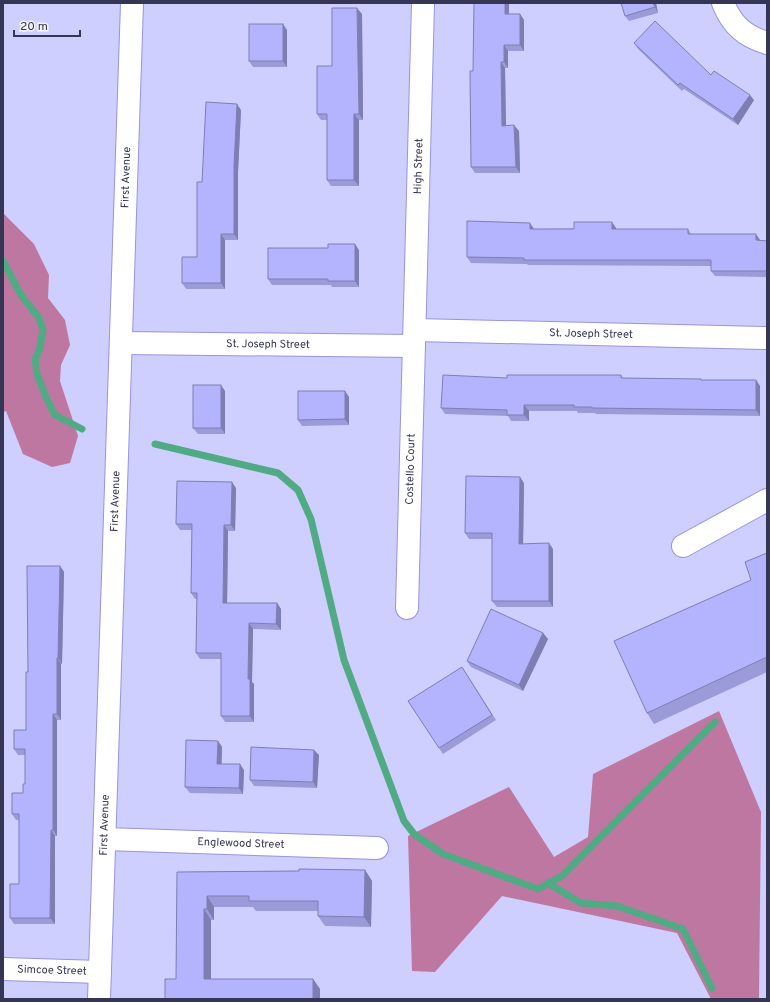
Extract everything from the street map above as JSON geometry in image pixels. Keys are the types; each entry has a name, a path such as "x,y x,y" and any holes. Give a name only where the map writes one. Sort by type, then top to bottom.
{"street":[{"name":"First Avenue","path":"99,999 122,343 132,3"},
{"name":"High Street","path":"414,338 423,3"},
{"path":"724,3 733,22 751,37 767,43"},
{"name":"St. Joseph Street","path":"122,343 414,338 767,338"},
{"name":"Costello Court","path":"407,608 414,338"},
{"path":"683,546 767,500"},
{"name":"Englewood Street","path":"105,839 377,848"},
{"name":"Simcoe Street","path":"3,970 100,972"}],"shaded area":[{"path":"3,213 34,244 49,275 48,298 65,320 70,345 61,365 60,381 78,436 70,463 52,467 23,454 6,411 3,412"},
{"path":"719,711 761,812 759,999 711,999 677,933 502,896 435,972 412,971 408,836 509,787 554,857 588,837 593,774"}],"building":[{"path":"474,3 505,3 505,14 520,14 520,45 504,45 504,62 501,62 502,126 514,125 516,167 471,167 470,71 473,71"},
{"path":"621,3 653,3 655,7 625,16"},
{"path":"332,8 357,8 359,114 354,114 354,180 327,180 327,114 317,114 317,66 332,66"},
{"path":"655,21 711,75 714,71 750,95 733,119 680,83 678,85 634,43"},
{"path":"249,24 283,24 283,61 249,61"},
{"path":"206,102 237,104 234,166 234,234 221,234 221,283 182,283 182,257 197,257 197,182 202,182"},
{"path":"467,221 530,223 530,229 574,229 574,222 612,222 612,229 688,229 688,234 756,234 756,240 767,241 767,271 711,271 711,260 524,260 524,258 467,257"},
{"path":"328,244 355,244 355,281 328,281 328,279 268,279 268,248 328,248"},
{"path":"443,375 507,378 507,375 621,375 621,378 756,380 756,410 592,408 574,407 574,405 524,405 524,415 507,415 507,410 441,408"},
{"path":"193,385 221,385 221,428 193,428"},
{"path":"298,391 345,391 345,419 298,420"},
{"path":"466,476 520,477 519,544 549,543 549,601 492,601 492,533 465,533"},
{"path":"177,481 232,482 231,525 224,525 223,603 277,603 276,624 249,623 248,679 250,679 250,716 221,716 221,653 196,653 197,593 191,593 192,524 176,524"},
{"path":"767,553 767,657 647,713 614,641 751,580 745,562"},
{"path":"27,566 60,566 57,714 53,714 53,830 51,830 50,918 10,918 10,884 19,884 19,814 12,814 12,793 23,793 23,784 25,784 25,749 14,749 14,730 26,730 26,672 28,672"},
{"path":"491,609 543,633 519,685 467,661"},
{"path":"462,667 492,715 439,748 408,701"},
{"path":"186,740 218,741 217,764 240,764 239,788 185,787"},
{"path":"251,747 314,750 313,782 250,780"},
{"path":"299,869 365,870 364,917 318,916 318,901 249,901 249,896 207,896 207,909 204,909 204,979 313,979 313,999 165,999 165,979 176,979 177,872 299,871"}],"waterway":[{"path":"3,261 21,295 39,318 43,330 39,351 35,359 37,374 45,395 55,415 82,429"},
{"path":"155,444 278,473 298,490 311,519 344,660 404,821 414,834 443,854 538,889 562,876 715,722"},
{"path":"548,883 581,903 617,906 683,929 712,988"}]}
